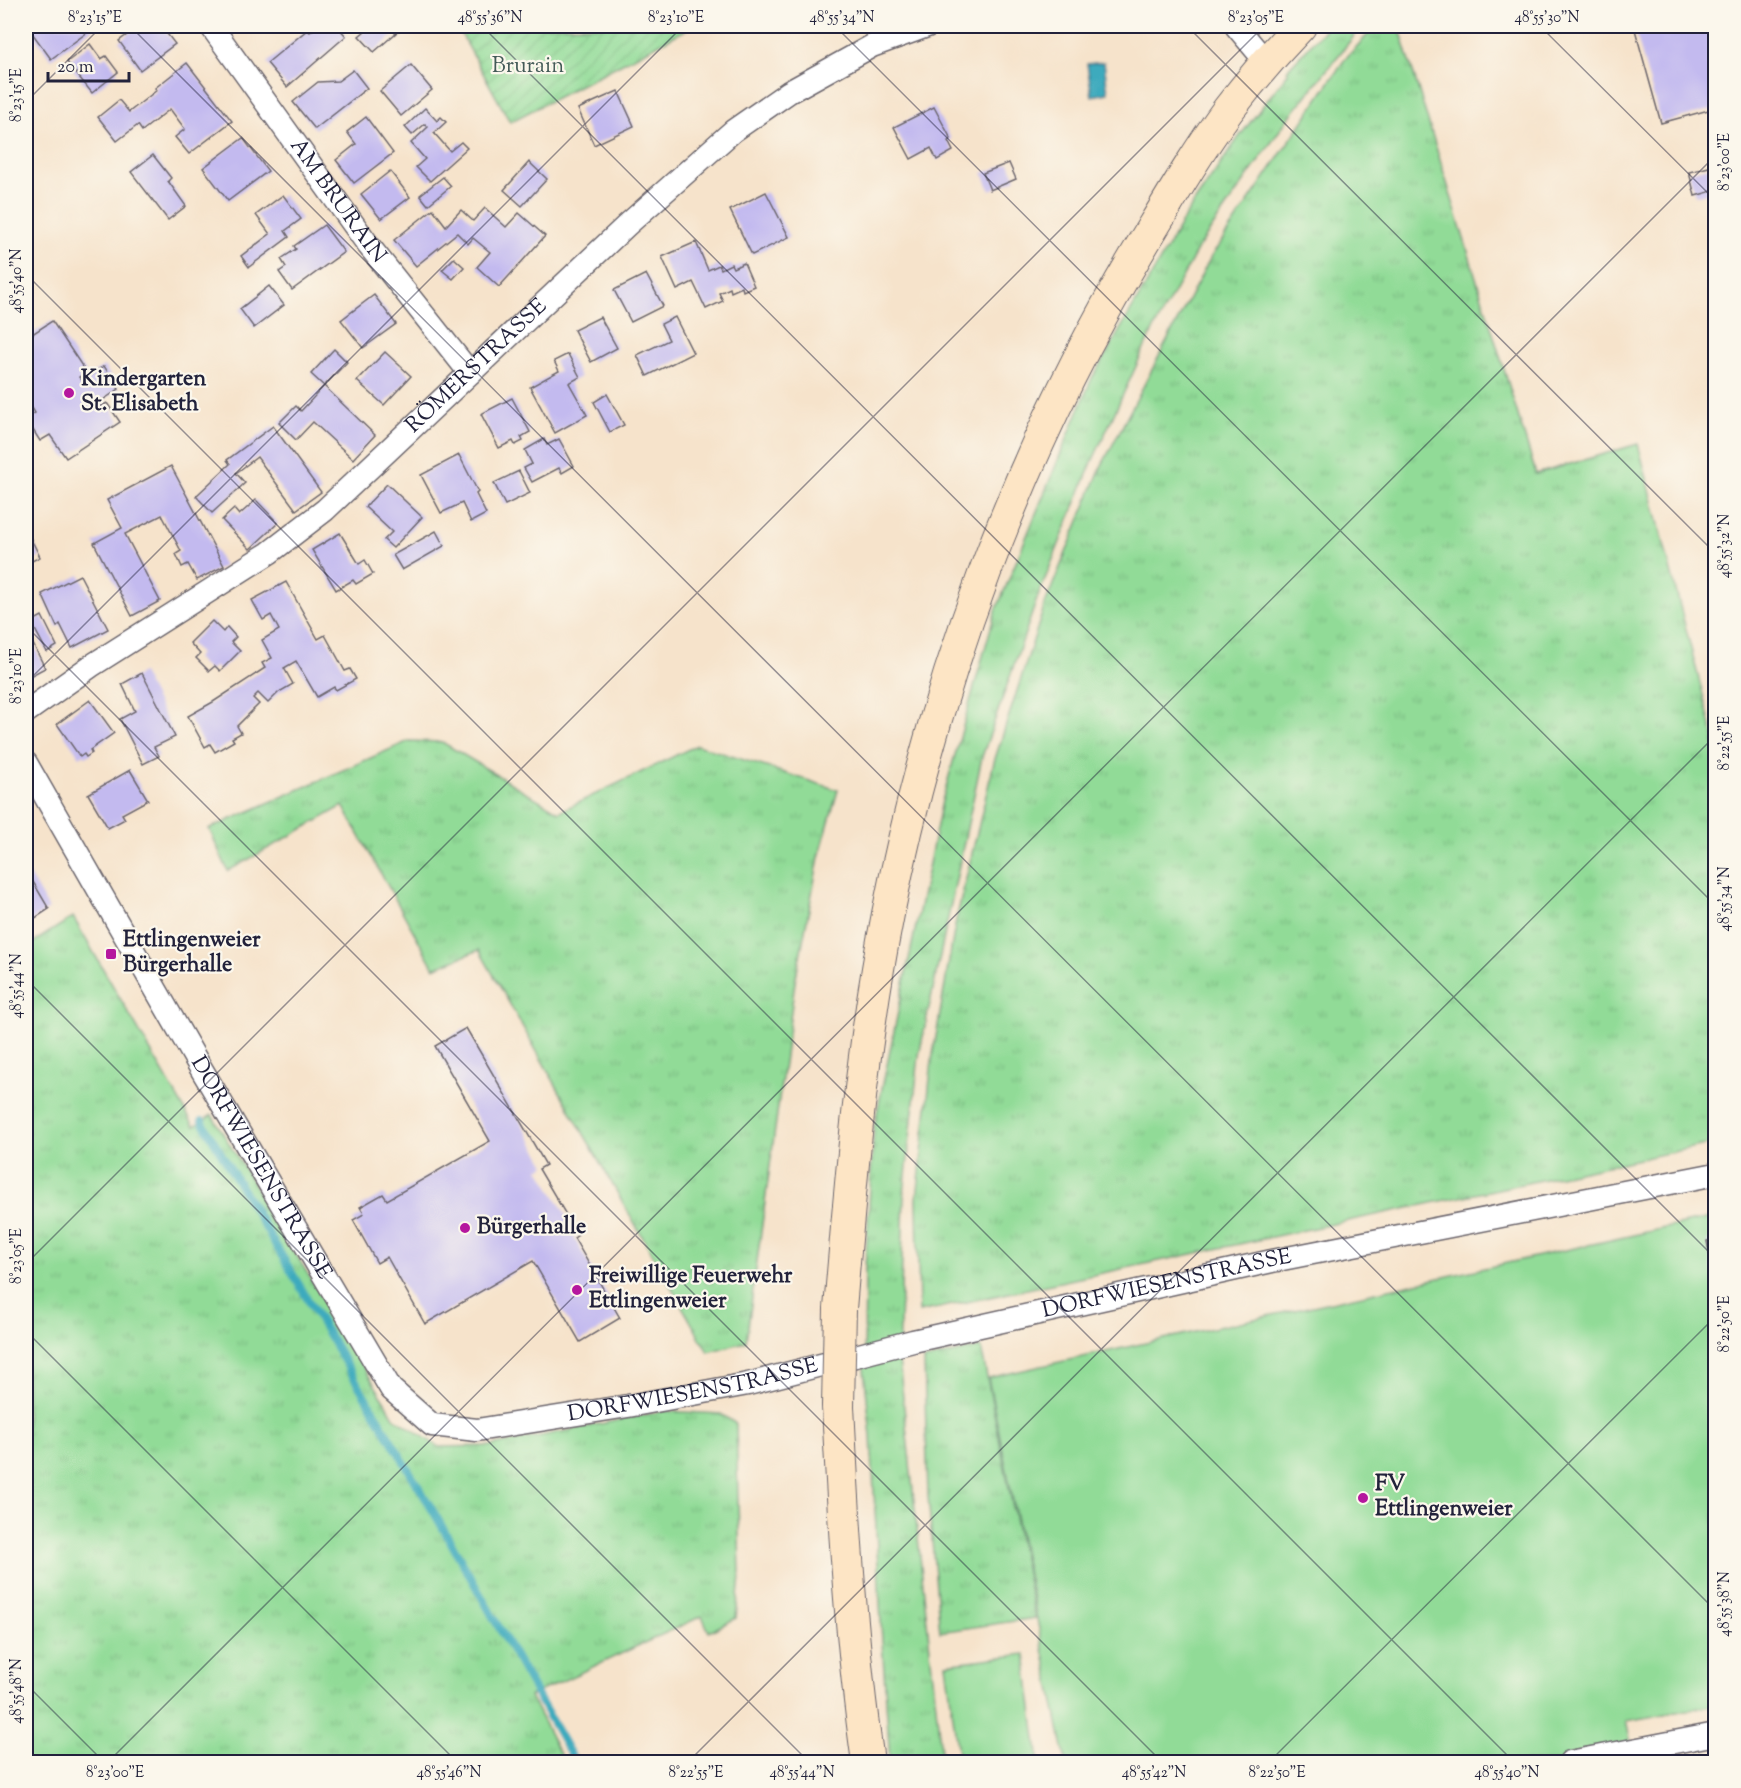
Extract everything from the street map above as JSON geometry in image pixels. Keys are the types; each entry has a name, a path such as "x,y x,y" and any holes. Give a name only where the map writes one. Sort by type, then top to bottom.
{"main road":[{"path":"868,1762 858,1691 847,1570 838,1406 840,1309 856,1119 865,1051 888,915 922,770 947,682 1007,518 1033,457 1104,310 1178,186 1222,120 1274,45 1300,26"}],"street":[{"name":"AM BRURAIN","path":"212,26 369,246 470,373"},
{"name":"RÖMERSTRASSE","path":"26,712 91,666 269,553 325,510 627,225 733,131 868,36 927,26"},
{"path":"1236,26 1274,45"},
{"name":"DORFWIESENSTRASSE","path":"26,763 199,1065 391,1389 432,1425 477,1430 748,1384 913,1341 1272,1261 1716,1174"},
{"path":"1570,1762 1716,1734"}],"green space":[{"name":"Brurain","path":"457,26 693,26 510,122"},
{"path":"1328,26 1362,26 1287,120 1200,245 1149,338 1092,462 1037,599 982,757 919,1055 904,1194 899,1360 942,1762 890,1762 871,1436 864,1370 865,1268 874,1127 942,801 995,613 1091,380 1189,210 1239,137 1288,73 1287,70"},
{"path":"1376,26 1399,26 1536,474 1638,444 1715,741 1715,1143 919,1312 917,1199 932,1060 956,920 994,762 1045,604 1101,467 1211,257 1345,59"},
{"path":"409,741 442,742 559,812 697,745 838,790 819,857 795,982 746,1342 708,1352 479,950 434,968 343,806 228,871 209,829"},
{"path":"73,917 194,1126 212,1115 394,1417 439,1447 491,1446 664,1411 721,1414 736,1424 740,1576 736,1618 709,1632 702,1616 530,1696 564,1762 26,1762 26,947"},
{"name":"FV Ettlingenweier","path":"1715,1217 1715,1705 1626,1721 1635,1762 1066,1762 988,1378"},
{"path":"981,1347 1035,1618 940,1632 928,1496 924,1360"},
{"path":"1025,1654 1039,1762 959,1762 946,1664"}],"water":[{"path":"1104,62 1108,93 1092,96 1087,64"}],"building":[{"path":"27,26 96,26 51,59"},
{"path":"139,26 161,26 175,44 140,70 119,41"},
{"path":"317,26 337,26 346,36 287,87 267,63 307,30 310,32"},
{"path":"371,26 404,26 374,52 359,36"},
{"path":"1634,26 1715,26 1716,108 1661,123"},
{"path":"90,44 101,59 106,56 118,72 92,93 67,62"},
{"path":"187,63 232,121 189,154 175,137 185,129 170,109 142,131 138,125 117,141 98,117 119,100 129,112"},
{"path":"411,65 432,90 401,116 380,91"},
{"path":"353,70 367,88 315,129 293,102 318,82 338,81"},
{"path":"618,91 634,126 594,145 578,109"},
{"path":"934,107 951,139 948,141 953,151 937,160 931,148 911,159 894,127"},
{"path":"425,108 437,121 441,117 446,122 434,133 450,151 461,142 467,148 430,181 416,167 425,159 411,143 428,127 425,124 412,135 405,127"},
{"path":"366,117 393,153 354,183 336,160 356,144 347,132"},
{"path":"243,138 268,171 228,201 203,168"},
{"path":"153,155 171,178 168,181 186,206 168,220 131,172"},
{"path":"529,162 547,179 522,206 504,190"},
{"path":"1009,163 1016,179 990,190 983,173"},
{"path":"1713,166 1716,174 1716,190 1695,196 1689,172"},
{"path":"390,171 410,197 381,219 361,194"},
{"path":"443,177 451,186 428,205 420,195"},
{"path":"766,192 789,237 752,255 730,210"},
{"path":"283,195 301,219 285,231 289,237 249,267 241,256 270,234 256,215"},
{"path":"485,208 506,227 519,213 545,236 499,287 477,267 490,252 473,238 468,244 457,233 416,266 394,240 433,209 446,226 461,210 473,221"},
{"path":"324,225 344,252 292,290 279,272 286,267 281,259 296,249 294,246"},
{"path":"696,242 708,270 719,265 721,269 731,264 733,268 744,263 754,286 743,291 742,287 731,292 730,288 719,293 723,301 706,309 693,282 677,290 662,257"},
{"path":"454,258 464,267 453,279 442,270"},
{"path":"646,274 663,306 631,322 614,290"},
{"path":"269,286 284,305 254,328 240,309"},
{"path":"374,295 396,324 363,348 341,320"},
{"path":"600,317 617,348 591,362 574,330"},
{"path":"675,317 693,353 647,376 637,355 669,340 661,324"},
{"name":"Kindergarten St. Elisabeth","path":"52,321 86,372 79,377 82,380 104,366 119,389 97,404 100,407 107,403 120,422 66,458 50,435 40,441 26,419 35,413 26,398 26,345 29,343 26,338"},
{"path":"334,349 347,362 324,386 311,374"},
{"path":"385,352 411,376 384,405 357,381"},
{"path":"568,354 580,377 569,383 587,415 555,433 530,387 559,371 554,361"},
{"path":"324,386 375,435 353,459 313,422 296,440 279,423 296,406 301,411"},
{"path":"607,394 624,425 610,432 594,402"},
{"path":"512,398 530,432 521,437 523,441 515,445 513,441 499,448 481,414"},
{"path":"273,426 321,492 296,510 257,457 236,473 245,483 212,513 196,496 230,464 227,460"},
{"path":"544,439 547,445 559,439 574,466 562,473 559,468 532,482 524,468 532,464 525,450"},
{"path":"459,455 478,492 476,494 486,514 471,522 462,503 441,513 421,475"},
{"path":"171,466 224,566 197,580 188,564 182,567 176,554 181,551 162,515 125,534 160,601 132,616 94,543 122,528 107,500"},
{"path":"519,471 530,493 505,505 494,483"},
{"path":"387,484 422,517 393,548 384,540 392,532 365,507"},
{"path":"256,500 278,523 250,549 222,520 234,509 239,515"},
{"path":"436,531 444,546 402,570 393,555"},
{"path":"340,533 359,564 365,560 373,574 356,584 353,580 336,590 312,550"},
{"path":"29,535 40,557 26,564 26,537"},
{"path":"80,575 108,629 72,648 60,624 57,627 42,594"},
{"path":"26,581 34,597 26,601"},
{"path":"286,582 318,639 325,635 345,671 350,669 356,679 336,690 334,687 317,697 296,661 284,668 293,684 279,692 268,703 258,693 253,698 259,704 237,726 241,733 232,738 234,741 215,752 210,744 205,747 188,716 265,668 262,663 272,658 262,640 279,630 271,615 263,620 252,600"},
{"path":"42,616 57,646 47,652 31,622"},
{"path":"212,621 223,632 227,627 236,637 231,642 240,651 220,671 215,666 209,671 196,658 200,654 190,643"},
{"path":"26,630 45,668 26,678"},
{"path":"142,673 175,737 154,747 159,756 143,764 120,719 135,711 122,684"},
{"path":"90,700 114,733 90,750 92,753 86,757 84,754 80,757 57,724"},
{"path":"130,770 148,800 122,814 125,819 108,828 88,794"},
{"path":"26,870 49,909 26,924"},
{"name":"Bürgerhalle","path":"466,1028 546,1165 539,1169 578,1235 574,1238 620,1318 580,1342 533,1261 425,1324 387,1257 377,1263 353,1220 364,1214 360,1207 383,1194 387,1200 490,1141 435,1046"},
{"path":"1716,1239 1716,1279 1714,1279 1707,1241"}],"waterway":[{"path":"202,1121 436,1516 575,1762"}],"place":[{"name":"Kindergarten St. Elisabeth","path":"69,393"},
{"name":"Ettlingenweier Bürgerhalle","path":"111,954"},
{"name":"Bürgerhalle","path":"465,1228"},
{"name":"Freiwillige Feuerwehr Ettlingenweier","path":"577,1290"},
{"name":"FV Ettlingenweier","path":"1363,1498"}]}
